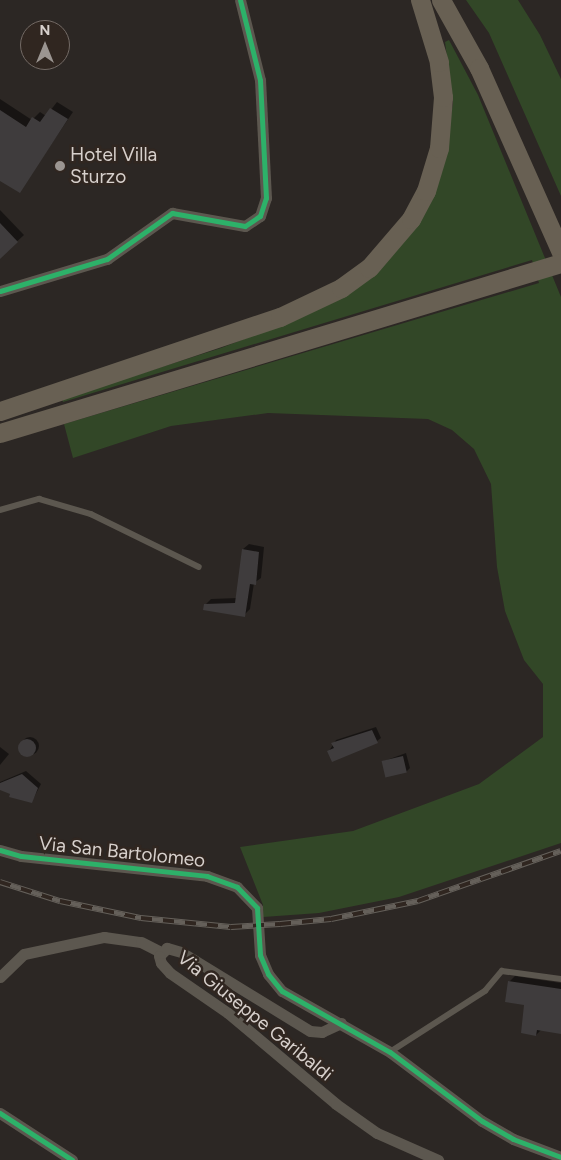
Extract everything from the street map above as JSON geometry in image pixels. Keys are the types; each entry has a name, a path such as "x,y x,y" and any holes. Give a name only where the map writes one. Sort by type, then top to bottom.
{"main road":[{"path":"0,411 280,317 342,288 369,268 411,219 426,191 439,148 443,97 439,62 420,0"},
{"path":"441,0 479,68 561,252"},
{"path":"0,433 561,264"}],"street":[{"path":"0,290 106,259 172,213 245,226 260,216 266,198 260,80 240,0"},
{"name":"Via San Bartolomeo","path":"0,850 21,856 221,878 244,892 257,912 258,945 268,974 282,991 341,1023"},
{"path":"0,977 24,954 104,937 141,942 161,952"},
{"name":"Via Giuseppe Garibaldi","path":"341,1023 322,1032 310,1032 181,952 167,948 161,952 161,963 170,973 228,1013 336,1104 377,1133 438,1160"},
{"path":"341,1023 390,1052 482,1121 513,1139 561,1157"},
{"path":"0,1112 72,1160"}],"lane":[{"path":"0,510 39,499 82,511 199,567"},
{"path":"390,1052 485,991 502,971 561,979"}],"green space":[{"path":"466,0 518,0 540,35 561,79 561,196 489,33"},
{"path":"449,40 478,95 561,297 561,843 399,897 319,913 263,917 263,905 240,847 353,831 479,784 543,737 543,684 524,660 505,611 497,567 491,484 474,449 452,430 428,419 268,413 171,426 73,458 64,424 539,283 532,260 63,402 62,399 221,348 291,321 367,280 417,227 442,172 453,103 445,42"}],"building":[{"path":"50,108 68,119 20,193 0,181 0,110 26,127 32,117 40,122"},
{"path":"0,223 18,242 0,259"},
{"path":"242,549 259,552 256,585 250,584 245,617 203,610 204,604 235,603"},
{"path":"372,730 378,743 332,762 327,751 334,748 331,743"},
{"path":"27,739 33,742 36,748 33,754 27,757 21,754 18,748 21,742"},
{"path":"403,756 407,773 385,778 382,761"},
{"path":"22,774 38,788 32,803 9,797 10,794 0,790 0,783"},
{"path":"508,981 561,989 561,1034 537,1030 536,1036 521,1033 524,1005 505,1002"}],"railway":[{"path":"0,882 60,901 141,918 231,927 331,919 418,901 561,851"}],"cycle path":[{"path":"0,291 107,259 172,213 245,226 260,216 266,198 260,80 240,0"},
{"path":"0,850 21,856 207,876 237,887 257,908 260,955 268,974 282,991 390,1052 482,1121 513,1139 561,1157"},
{"path":"0,1113 72,1160"}],"place":[{"name":"Hotel Villa Sturzo","path":"60,166"}]}
